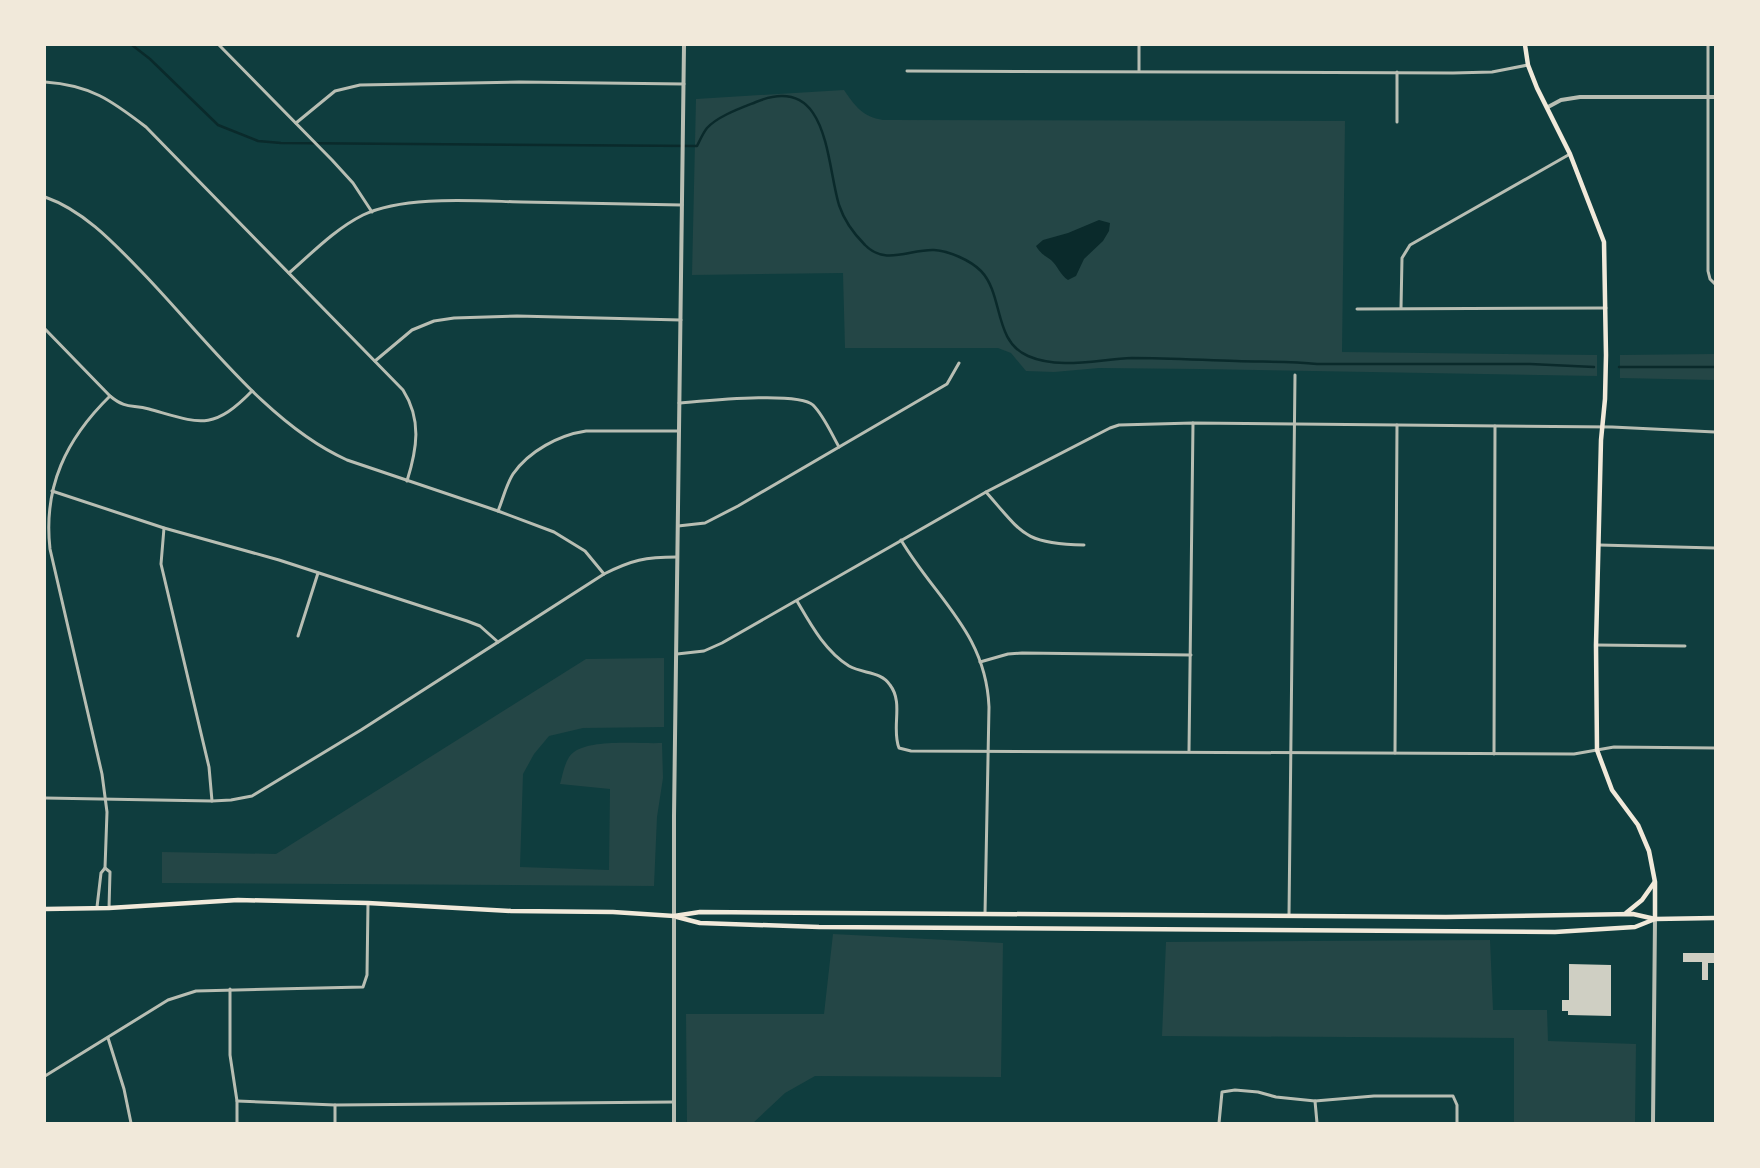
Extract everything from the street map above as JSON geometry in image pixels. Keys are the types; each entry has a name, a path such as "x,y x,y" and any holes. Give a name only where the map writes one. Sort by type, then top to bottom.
{"main road":[{"path":"1525,45 1528,65 1570,154 1604,242 1607,308 1606,377 1602,426 1598,545 1596,645 1597,750 1612,790 1638,825 1653,862 1655,918"},
{"path":"1624,915 1642,900 1655,882"},
{"path":"45,909 109,908 238,900 368,903 511,911 613,912 674,916 700,923 819,927 1555,932 1634,927 1655,918"},
{"path":"674,916 700,912 1289,916 1642,915 1655,918 1715,918"}],"street":[{"path":"219,45 305,131 353,183 372,212"},
{"path":"674,1123 677,557 684,45"},
{"path":"1139,45 1139,71"},
{"path":"1708,45 1708,271 1710,279 1715,284"},
{"path":"907,71 1492,72 1528,65"},
{"path":"1397,72 1397,122"},
{"path":"45,82 67,83 99,94 146,127 403,390 414,413 416,426 416,454 407,481"},
{"path":"296,123 335,91 360,85 520,82 684,84"},
{"path":"1548,107 1561,100 1580,96 1715,97"},
{"path":"1401,308 1402,258 1410,245 1570,154"},
{"path":"45,197 68,208 111,240 252,391 301,435 324,450 407,481 498,511 567,538 585,551 604,574"},
{"path":"289,274 343,227 372,212 392,206 434,202 682,205"},
{"path":"1357,309 1607,308"},
{"path":"374,361 412,330 434,321 454,318 517,316 681,320"},
{"path":"45,329 110,396 118,402 133,408 146,408 192,422 203,422 224,415 252,391"},
{"path":"678,526 692,526 711,520 839,447 947,384 959,363"},
{"path":"1289,916 1295,374"},
{"path":"97,907 101,873 105,868 106,801 90,719 50,549 48,516 52,491 63,458 89,417 110,396"},
{"path":"680,403 774,398 804,400 812,404 821,415 839,447"},
{"path":"1189,752 1193,422"},
{"path":"677,654 704,651 722,643 986,492 1110,428 1136,423 1193,422 1602,426 1715,432"},
{"path":"1395,753 1397,425"},
{"path":"1494,754 1496,426"},
{"path":"498,511 514,474 534,454 570,433 586,431 679,431"},
{"path":"52,491 164,528 318,573 468,621 490,632 498,642"},
{"path":"986,492 1028,537 1060,545 1084,545"},
{"path":"164,528 161,564 209,767 212,800"},
{"path":"901,540 926,580 967,631 980,662 988,689 985,914"},
{"path":"1598,545 1715,548"},
{"path":"45,798 106,801 236,800 252,796 361,730 604,574 633,560 654,557 677,557"},
{"path":"298,636 318,573"},
{"path":"797,601 832,654 855,669 886,679 896,697 895,738 899,748 912,751 1574,754 1614,747 1715,748"},
{"path":"1596,645 1666,648 1685,646"},
{"path":"980,662 1008,654 1022,653 1191,656"},
{"path":"105,868 110,872 109,908"},
{"path":"45,1076 168,1000 196,991 363,987 367,975 368,903"},
{"path":"1653,1123 1655,918"},
{"path":"230,989 230,1055 237,1101 237,1123"},
{"path":"108,1038 124,1089 131,1123"},
{"path":"1219,1123 1222,1092 1235,1090 1315,1101 1407,1095 1453,1096 1456,1100 1457,1123"},
{"path":"237,1101 335,1105 674,1102"},
{"path":"1315,1101 1316,1123"},
{"path":"335,1105 335,1123"}],"shaded area":[{"path":"844,90 860,110 876,119 883,120 1345,121 1342,352 1597,355 1597,376 1099,368 1054,372 1026,371 1011,353 998,348 845,348 843,273 692,275 696,99"},
{"path":"1099,220 1110,223 1109,231 1103,241 1084,259 1076,276 1068,280 1036,246 1043,240 1068,233"},
{"path":"1715,354 1715,380 1620,378 1620,355"},
{"path":"664,658 664,727 583,728 549,736 534,754 523,774 520,867 609,870 610,789 560,784 566,762 574,752 592,745 662,743 663,778 657,817 654,886 162,883 162,852 276,854 586,659"},
{"path":"833,934 1003,943 1001,1077 815,1076 785,1093 753,1123 687,1123 686,1014 824,1014"},
{"path":"1490,940 1493,1010 1547,1010 1548,1041 1636,1044 1635,1123 1514,1123 1514,1038 1162,1036 1166,942"}],"building":[{"path":"1683,953 1715,953 1715,963 1708,963 1708,980 1702,980 1702,962 1683,962"},
{"path":"1569,964 1611,965 1611,1016 1568,1015 1568,1011 1562,1011 1562,1000 1569,1000"}],"waterway":[{"path":"132,45 150,59 218,125 258,141 281,143 697,146 707,128 730,113 756,102 780,96 798,99 811,110 820,126 841,211 861,241 873,251 889,256 934,250 953,254 971,263 981,271 988,281 1009,340 1017,349 1028,356 1040,360 1080,363 1145,358 1317,364 1530,364 1594,367"},
{"path":"1619,367 1715,367"}]}
